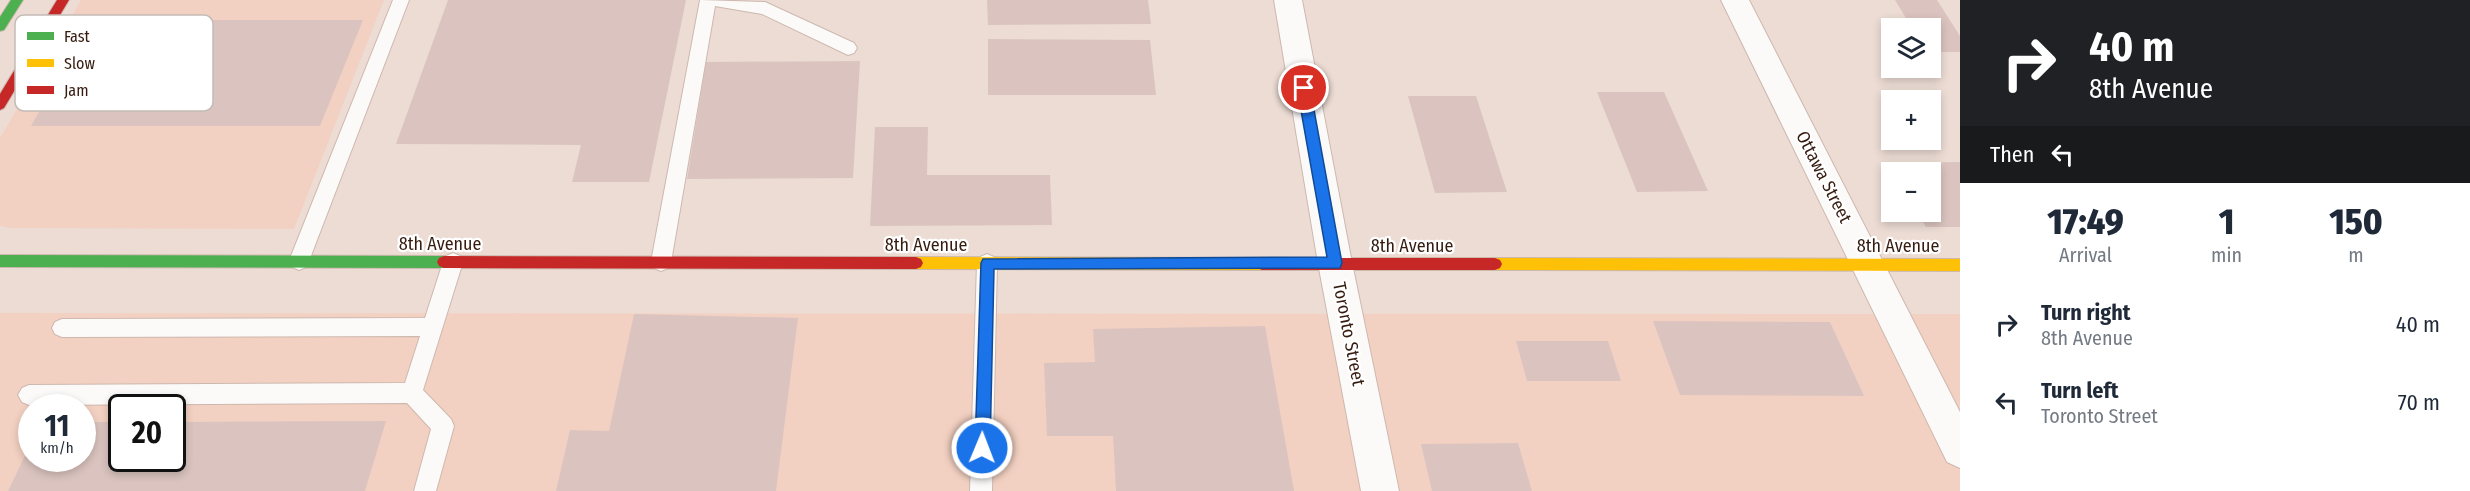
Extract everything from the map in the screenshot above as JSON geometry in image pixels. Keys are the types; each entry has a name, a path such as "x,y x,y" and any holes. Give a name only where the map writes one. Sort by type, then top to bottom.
{"street":[{"path":"0,27 17,0"},
{"path":"54,15 63,0"},
{"name":"Toronto Street","path":"1288,0 1335,263 1380,491"},
{"name":"Ottawa Street","path":"1735,0 1960,450"},
{"path":"0,105 15,80"},
{"name":"8th Avenue","path":"0,261 1960,264"}],"lane":[{"path":"299,261 401,0"},
{"path":"661,262 708,0"},
{"path":"716,0 765,8 848,48"},
{"path":"412,393 453,262"},
{"path":"981,491 987,263"},
{"path":"62,328 433,327"},
{"path":"96,395 412,393 443,426 425,491"}],"shaded area":[{"path":"81,0 384,0 294,229 10,228 0,226 0,138 16,111 213,111 213,15 72,15"},
{"path":"0,313 1960,314 1960,491 0,491"}],"building":[{"path":"448,0 686,0 649,182 572,182 581,145 396,144"},
{"path":"987,0 1148,0 1151,24 988,25"},
{"path":"1895,0 1937,0 1960,36 1960,52 1941,52 1941,18 1906,18"},
{"path":"213,20 363,20 320,126 31,126 39,111 213,111"},
{"path":"988,39 1150,40 1156,95 988,95"},
{"path":"860,61 853,178 687,179 706,62"},
{"path":"1597,92 1664,92 1708,191 1637,192"},
{"path":"1408,96 1476,96 1507,192 1435,193"},
{"path":"875,127 928,127 927,175 1050,175 1052,225 870,226"},
{"path":"1941,162 1960,162 1960,227 1926,227 1923,222 1941,222"},
{"path":"634,314 798,318 776,491 556,491 570,430 609,431"},
{"path":"1653,321 1830,322 1864,396 1680,395"},
{"path":"1265,326 1294,491 1116,491 1113,436 1047,436 1044,363 1095,362 1093,329"},
{"path":"1516,341 1608,341 1621,381 1527,381"},
{"path":"386,421 365,491 8,491 18,470 18,472 96,472 96,422 108,422 108,472 186,472 186,422"},
{"path":"1518,443 1532,491 1432,491 1421,444"}],"traffic: fast":[{"path":"0,27 17,0"},
{"path":"0,261 444,262"}],"traffic: slow":[{"path":"916,263 1262,264"},
{"path":"1495,264 1960,265"}],"traffic: jam":[{"path":"54,15 63,0"},
{"path":"0,105 15,80"},
{"path":"444,262 916,263"},
{"path":"1262,264 1495,264"}],"route":[{"path":"982,448 987,263 1335,263 1304,88"}]}
